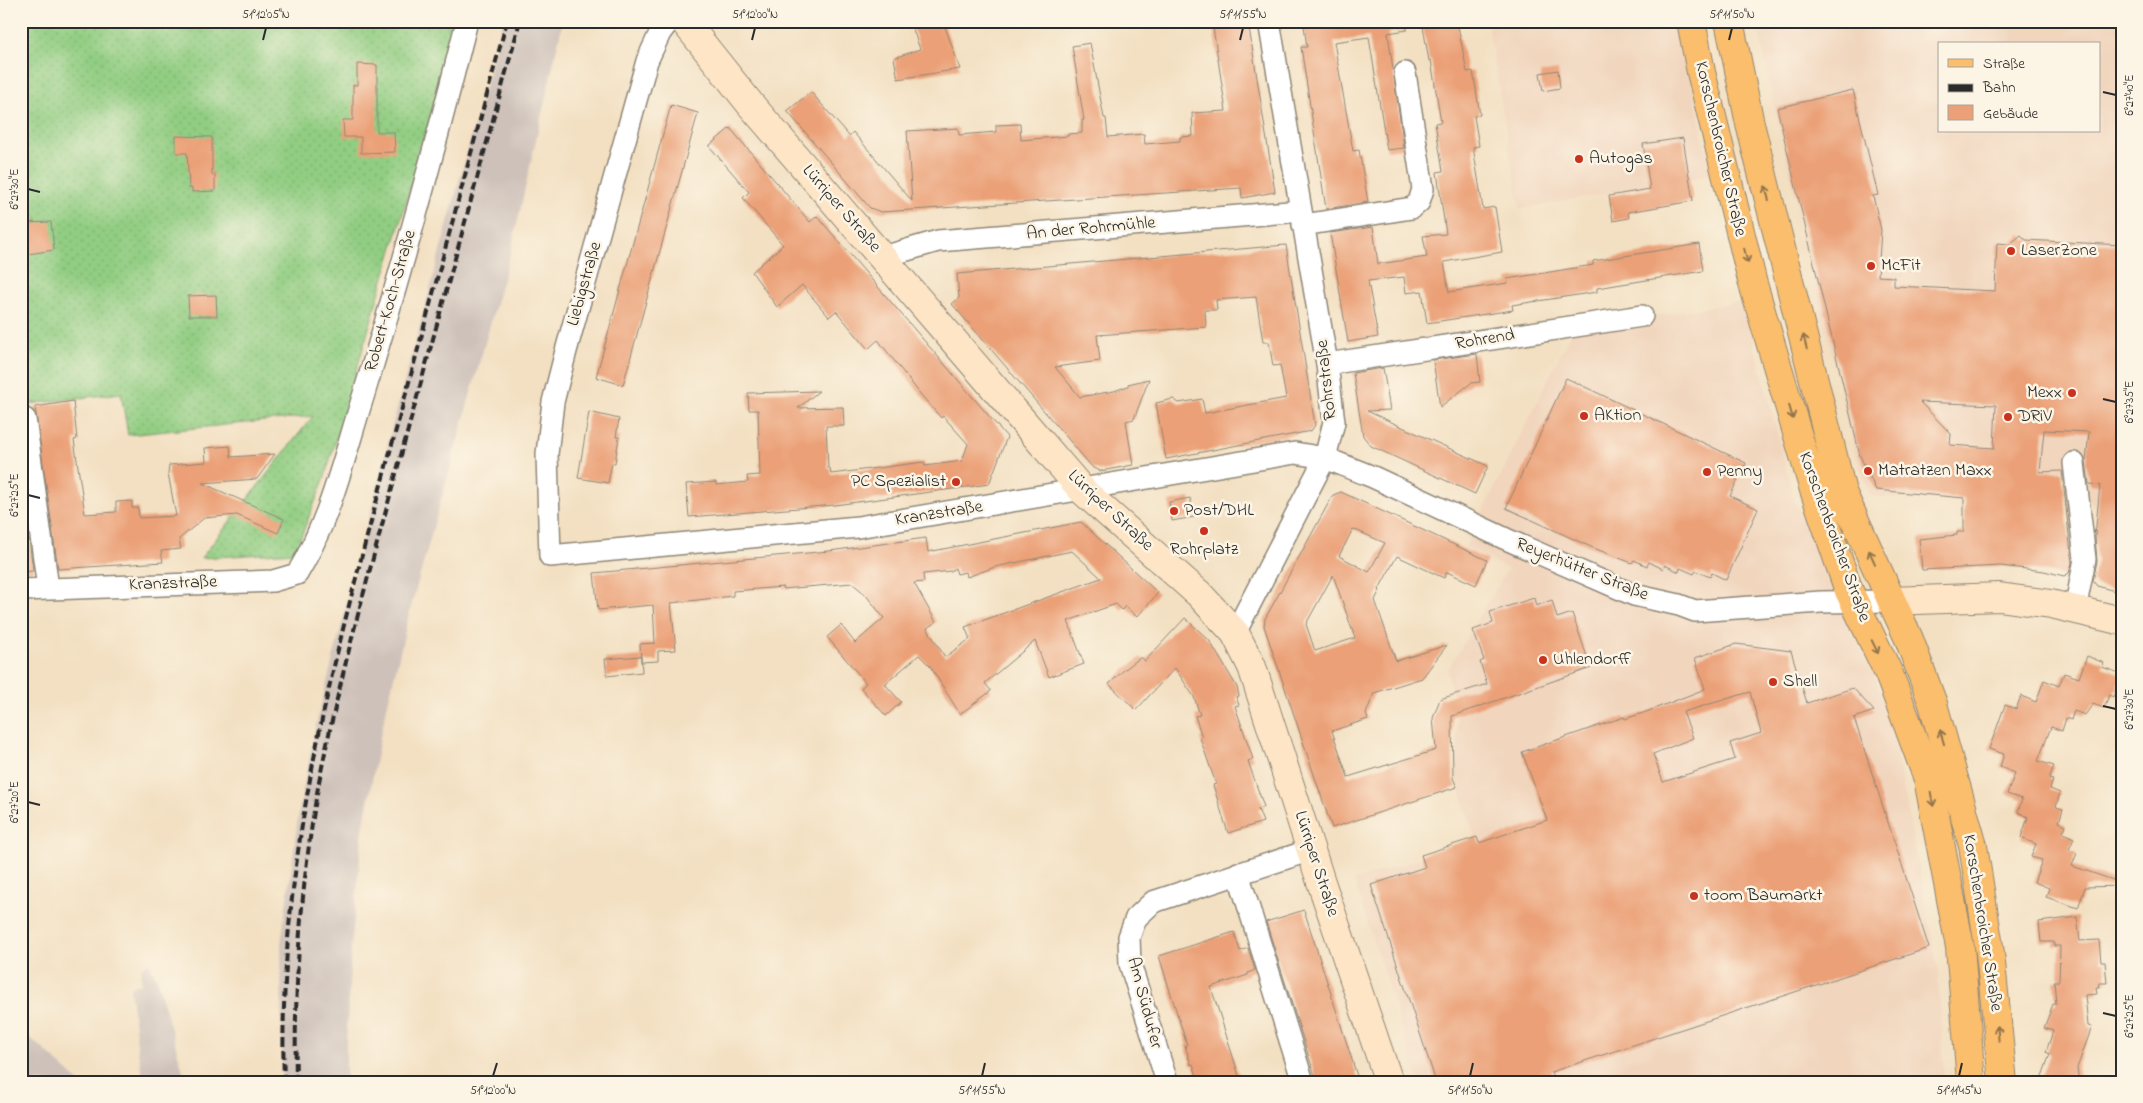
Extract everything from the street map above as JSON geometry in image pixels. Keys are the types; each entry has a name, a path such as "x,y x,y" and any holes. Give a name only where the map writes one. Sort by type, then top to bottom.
{"main road":[{"name":"Korschenbroicher Straße","path":"1691,21 1753,284 1814,490 1854,602 1889,674 1928,779 1960,946 1971,1082"},
{"name":"Korschenbroicher Straße","path":"1729,21 1750,124 1842,492 1909,639 1933,704 1973,846 1990,953 2003,1082"}],"street":[{"name":"Robert-Koch-Straße","path":"297,574 310,552 327,512 393,300 436,147 467,21"},
{"name":"Liebigstraße","path":"550,556 547,454 553,402 647,61 660,33 669,21"},
{"name":"Lürriper Straße","path":"684,21 751,105 1083,490 1191,587 1235,633 1252,667 1389,1082"},
{"name":"Rohrstraße","path":"1235,633 1325,458 1334,422 1327,364 1269,21"},
{"path":"1302,218 1412,208 1419,202 1423,189 1405,73"},
{"name":"An der Rohrmühle","path":"883,257 938,241 1302,218"},
{"name":"Rohrend","path":"1327,364 1642,316"},
{"path":"25,419 48,588"},
{"name":"Kranzstraße","path":"550,556 858,527 1295,453 1325,458"},
{"name":"Reyerhütter Straße","path":"1325,458 1373,477 1506,539 1634,595 1679,605 1695,611 1820,602 1891,602 1990,596 2051,604 2122,621"},
{"path":"2074,462 2085,559 2075,610"},
{"name":"Kranzstraße","path":"21,590 273,581 297,574"},
{"name":"Am Südufer","path":"1167,1082 1130,964 1129,938 1136,918 1153,902 1311,850"},
{"path":"1238,873 1303,1082"}],"shaded area":[{"path":"503,21 563,21 511,250 409,614 380,737 363,829 351,948 346,1082 282,1082 281,944 299,811 316,725 394,420"},
{"path":"1487,21 1680,21 1710,175 1520,209"},
{"path":"1757,21 2122,21 2122,508 2094,506 2067,469 2040,472 2042,505 1871,496 1856,458 1771,92"},
{"path":"1743,301 1796,506 1888,707 1938,970 1944,1082 1419,1082 1354,881 1476,840 1456,778 1457,715 1447,671 1508,569 1465,548 1572,331"},
{"path":"149,963 157,980 186,1082 144,1082 138,1052 130,987 141,984 142,967"},
{"path":"21,1031 40,1046 79,1082 21,1082"}],"green space":[{"path":"21,21 457,21 422,146 420,146 415,163 417,165 325,477 295,552 201,558 313,416 128,435 121,393 21,405 21,221 37,221 21,186"}],"building":[{"path":"910,21 943,21 960,69 898,79 894,58 920,49"},
{"path":"1212,21 1248,21 1275,192 1242,198 1241,188 881,212 870,208 787,111 811,92 849,136 853,132 912,201 907,131 958,128 959,135 996,132 996,125 1020,124 1021,140 1082,133 1082,120 1084,120 1072,46 1090,43 1104,118 1106,118 1108,137 1144,134 1145,144 1180,141 1180,137 1193,136 1192,113 1226,111"},
{"path":"1307,21 1406,21 1407,30 1388,33 1404,148 1387,150 1369,37 1334,42 1353,151 1359,150 1368,202 1326,209 1301,47 1307,47 1304,26 1307,26"},
{"path":"1422,21 1457,21 1467,72 1473,71 1480,115 1474,116 1479,146 1473,147 1483,209 1495,207 1502,252 1444,262 1449,292 1508,283 1507,279 1593,265 1593,261 1699,244 1703,271 1597,288 1597,292 1512,305 1513,310 1427,323 1422,291 1406,293 1404,277 1368,281 1378,337 1348,342 1330,233 1373,227 1378,264 1427,257 1423,236 1446,234 1437,172 1443,171 1435,123 1441,122 1431,60 1429,61"},
{"path":"357,64 377,65 377,132 394,132 395,152 361,153 361,137 344,137 343,120 353,120 353,85 357,85"},
{"path":"1558,70 1560,88 1543,91 1540,73"},
{"path":"1853,90 1878,195 1873,196 1881,230 1878,276 1894,277 1894,286 1995,291 1997,243 2010,244 2021,235 2026,240 2122,245 2122,593 2097,586 2093,581 2097,561 2095,536 2100,485 2089,484 2086,461 2089,432 2044,430 2040,472 2062,471 2072,563 2069,573 2064,576 2044,571 2000,566 1922,570 1919,539 1957,535 1957,532 1964,532 1964,498 1876,490 1860,456 1777,108","holes":["1920,402 1996,405 1994,448 1950,445 1951,434"]},
{"path":"671,105 698,113 623,385 596,377"},
{"path":"730,128 810,222 817,216 1007,437 989,484 835,505 689,517 686,484 716,482 716,485 748,482 747,476 760,475 758,410 749,410 748,393 819,391 798,408 843,407 844,426 826,426 828,468 830,468 831,474 924,462 925,466 962,461 968,444 921,395 878,340 868,349 836,311 829,317 802,285 777,307 752,272 783,245 743,198 749,192 709,146"},
{"path":"176,136 212,137 212,175 215,174 215,191 192,192 192,188 189,188 187,153 176,153"},
{"path":"1683,138 1693,201 1628,212 1629,218 1613,221 1609,196 1650,189 1643,144"},
{"path":"51,222 54,250 28,254 26,223"},
{"path":"1286,245 1315,425 1311,431 1166,459 1156,403 1173,399 1179,403 1202,399 1205,413 1286,398 1280,365 1273,366 1269,342 1263,342 1256,297 1216,300 1217,310 1205,310 1206,327 1097,335 1100,361 1055,367 1080,397 1114,391 1128,386 1128,384 1149,379 1134,419 1126,421 1133,465 1101,471 1093,468 952,304 959,298 957,274"},
{"path":"216,295 217,316 189,316 188,296"},
{"path":"1477,354 1480,382 1471,383 1440,407 1433,360"},
{"path":"1383,368 1390,410 1367,411 1488,466 1475,494 1371,446 1363,436 1353,373"},
{"path":"1566,378 1746,463 1730,496 1758,509 1726,580 1712,573 1710,577 1696,571 1694,574 1680,568 1679,572 1665,565 1663,569 1649,562 1647,566 1634,560 1632,563 1591,547 1506,508"},
{"path":"73,401 77,439 74,440 85,514 116,512 116,502 132,501 132,508 138,508 139,518 176,516 168,473 169,465 206,462 205,448 230,446 231,457 275,454 257,479 202,483 284,519 278,533 237,515 204,518 179,539 181,549 161,551 163,562 58,569 35,407"},
{"path":"589,412 619,419 616,437 619,437 615,463 612,463 608,483 578,478"},
{"path":"1341,492 1487,560 1476,585 1447,572 1444,578 1397,556 1375,600 1396,661 1447,645 1422,678 1374,693 1366,714 1368,719 1332,731 1348,777 1436,750 1433,718 1440,699 1487,684 1480,662 1484,660 1473,630 1493,623 1490,612 1534,598 1536,606 1552,600 1557,618 1572,613 1591,668 1452,716 1453,778 1457,787 1332,828 1264,626 1265,619 1333,495","holes":["1353,529 1385,543 1369,572 1339,556","1333,575 1355,638 1315,651 1306,624"]},
{"path":"1190,498 1194,517 1172,521 1169,502"},
{"path":"1081,522 1158,593 1137,617 1125,606 1122,610 1116,604 1068,621 1084,664 1049,677 1035,641 985,683 991,691 960,714 930,666 919,655 885,684 901,702 886,716 861,688 866,683 827,637 841,625 855,643 884,618 865,594 852,583 733,591 733,596 671,603 676,650 658,651 658,661 641,662 640,644 655,643 653,605 598,610 594,573 829,551 926,538 928,552","holes":["1072,551 1101,578 965,627 970,639 945,657 927,628 936,622 914,583 924,582 923,574 951,571 955,568 957,574 966,572 967,577 995,567"]},
{"path":"21,539 29,539 33,571 21,572"},
{"path":"1185,618 1209,640 1237,687 1239,696 1236,697 1239,705 1235,706 1253,759 1248,761 1264,807 1258,809 1263,822 1228,833 1213,785 1216,784 1200,738 1202,737 1195,716 1200,715 1194,697 1175,668 1136,710 1109,684 1141,657 1145,661"},
{"name":"toom Baumarkt","path":"1736,644 1791,651 1807,703 1853,688 1874,711 1854,718 1929,948 1551,1072 1554,1082 1436,1082 1371,885 1425,867 1421,855 1477,837 1479,843 1547,820 1522,752 1624,717 1625,719 1646,712 1705,689 1695,658","holes":["1750,692 1761,733 1730,743 1735,759 1663,782 1653,754 1693,738 1683,712"]},
{"path":"641,656 642,672 607,676 605,659"},
{"path":"2087,656 2104,663 2102,667 2122,674 2113,697 2109,695 2104,708 2093,704 2085,715 2074,711 2071,720 2066,718 2062,731 2051,727 2038,761 2054,766 2049,779 2053,780 2050,789 2060,793 2056,807 2063,809 2059,822 2066,825 2063,833 2074,838 2069,850 2077,853 2072,866 2122,883 2122,886 2085,887 2078,908 2046,897 2049,888 2034,882 2042,860 2031,857 2036,844 2021,838 2028,817 2018,812 2022,799 2007,794 2015,773 2000,767 2004,754 1989,749 2005,705 2016,709 2021,696 2036,702 2044,680 2059,686 2064,673 2079,678"},
{"path":"1304,910 1359,1082 1317,1082 1299,1026 1266,922"},
{"path":"2077,917 2080,941 2099,940 2101,962 2105,962 2107,983 2099,983 2100,987 2096,987 2097,994 2085,995 2088,1026 2092,1027 2077,1068 2079,1082 2040,1082 2050,1054 2046,1052 2053,1031 2044,1028 2053,1004 2056,1004 2054,981 2059,981 2060,946 2054,946 2054,942 2041,942 2039,922"},
{"path":"1234,932 1240,951 1248,948 1255,970 1248,973 1248,975 1211,987 1241,1082 1199,1082 1193,1064 1191,1065 1185,1045 1187,1045 1159,956"}],"railway":[{"path":"284,1082 284,1002 289,923 299,844 312,767 347,613 367,536 507,21"},
{"path":"296,1082 296,1007 300,932 303,894 319,782 347,656 520,21"}],"place":[{"name":"Autogas","path":"1579,159"},
{"name":"LaserZone","path":"2011,251"},
{"name":"McFit","path":"1871,266"},
{"name":"Mexx","path":"2072,393"},
{"name":"AKtion","path":"1584,416"},
{"name":"DRiV","path":"2008,417"},
{"name":"Matratzen Maxx","path":"1868,471"},
{"name":"Penny","path":"1707,472"},
{"name":"PC Spezialist","path":"956,482"},
{"name":"Post/DHL","path":"1174,511"},
{"name":"Rohrplatz","path":"1204,531"},
{"name":"Uhlendorff","path":"1543,660"},
{"name":"Shell","path":"1773,682"},
{"name":"toom Baumarkt","path":"1694,896"}]}
